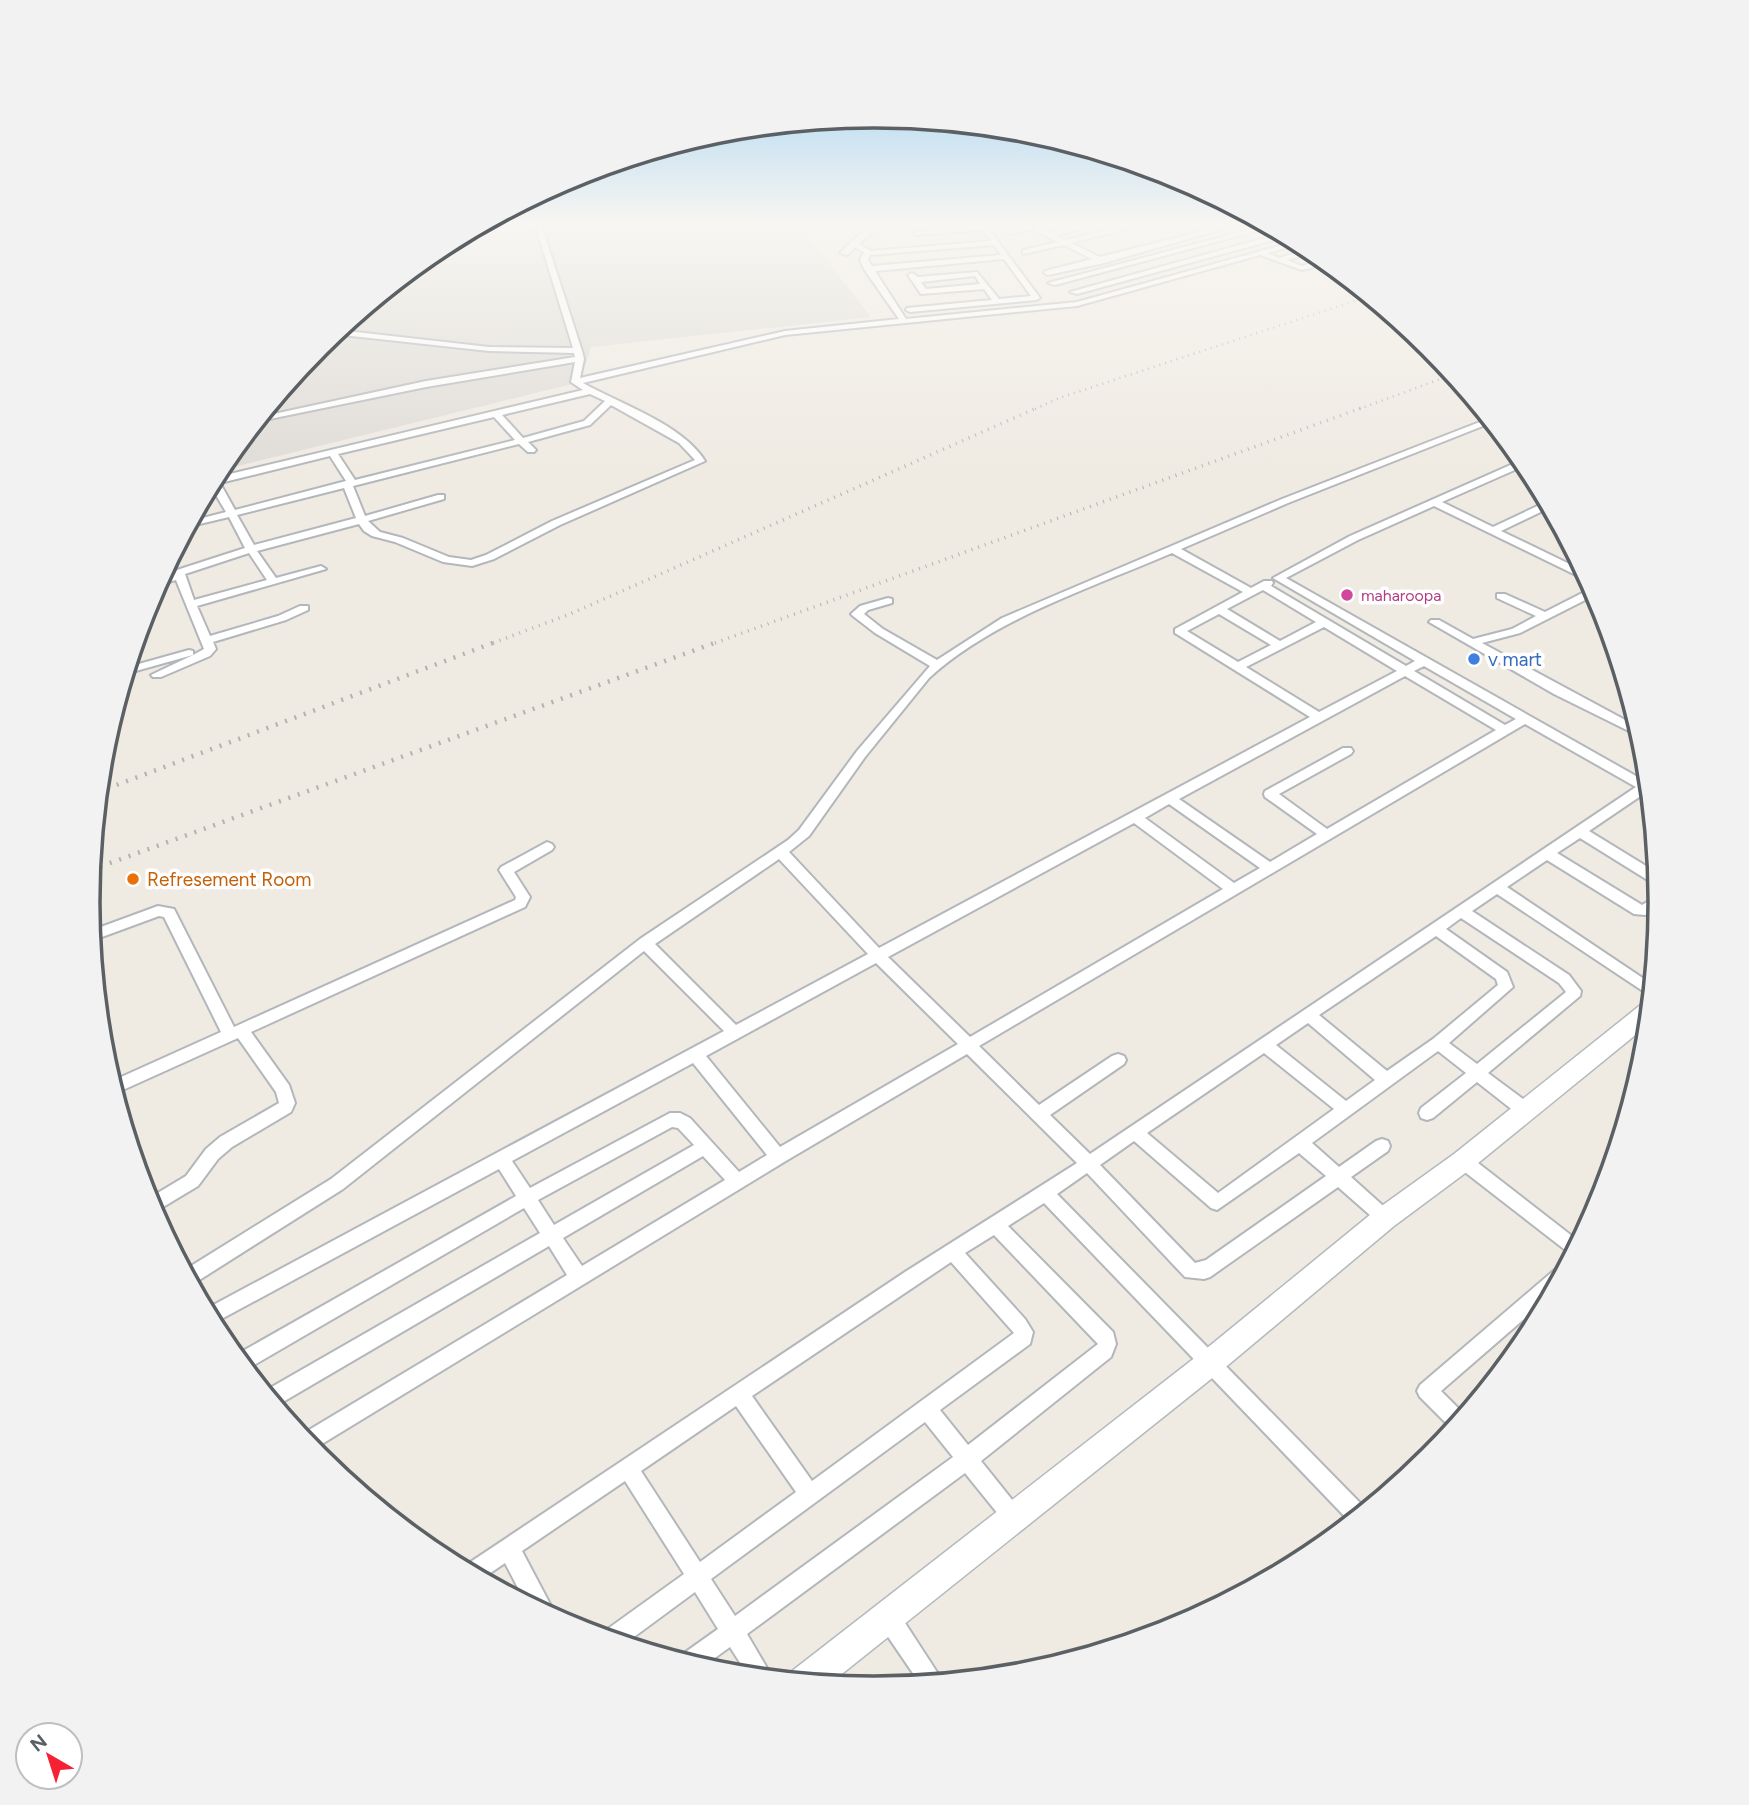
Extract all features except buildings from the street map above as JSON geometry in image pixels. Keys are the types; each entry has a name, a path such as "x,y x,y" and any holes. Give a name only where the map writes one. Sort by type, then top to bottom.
{"street":[{"path":"564,308 579,355 575,382"},
{"path":"896,308 903,320"},
{"path":"898,311 928,308"},
{"path":"575,382 761,337 903,320 1036,308"},
{"path":"350,334 489,349 579,355"},
{"path":"271,418 426,384 579,355"},
{"path":"332,453 350,484 362,520 368,529 447,560 472,563 490,557 556,523 700,461 696,451 675,435 575,382"},
{"path":"226,478 590,391"},
{"path":"201,521 587,423 609,402"},
{"path":"497,415 531,450"},
{"path":"195,1273 337,1184 645,943 804,833 882,726 937,665 1006,620 1171,548 1483,424"},
{"path":"1320,718 1179,631 1182,627 1354,538 1515,466"},
{"path":"219,491 250,549 274,582"},
{"path":"172,578 179,576 186,568 440,498"},
{"path":"1434,502 1574,570"},
{"path":"1492,530 1541,508"},
{"path":"1171,548 1250,592"},
{"path":"191,604 321,569"},
{"path":"157,675 206,654 208,644 179,576"},
{"path":"1278,578 1640,783"},
{"path":"1263,586 1505,730"},
{"path":"1501,596 1545,616"},
{"path":"1474,642 1516,631 1585,596"},
{"path":"888,601 860,609 857,614 879,631 937,665"},
{"path":"137,668 282,618 303,608"},
{"path":"1219,609 1279,645"},
{"path":"1435,622 1629,727"},
{"path":"1237,667 1324,623"},
{"path":"217,1312 1424,661"},
{"path":"314,1437 736,1181 1524,719"},
{"path":"1327,835 1270,794 1347,751"},
{"path":"479,1568 1045,1193 1546,853 1641,792"},
{"path":"1169,798 1270,868"},
{"path":"1135,817 1234,890"},
{"path":"1579,831 1648,874"},
{"path":"122,1084 520,903 523,897 506,870 547,847"},
{"path":"780,851 877,955 1088,1163 1182,1263 1197,1272 1212,1266 1382,1146"},
{"path":"1546,853 1639,910 1649,907"},
{"path":"1496,887 1645,986"},
{"path":"101,932 158,911 169,913 236,1032 283,1090 287,1103 285,1107 226,1143 212,1154 192,1181 160,1201"},
{"path":"1427,1113 1573,996 1574,991 1564,979 1461,911"},
{"path":"1135,1132 1217,1203 1438,1043 1506,987 1502,976 1435,928"},
{"path":"645,943 734,1032"},
{"path":"1308,1014 1385,1079"},
{"path":"814,1675 1211,1362 1385,1218 1463,1161 1641,1017"},
{"path":"1438,1043 1525,1110"},
{"path":"1264,1044 1345,1109"},
{"path":"694,1053 778,1157"},
{"path":"1038,1114 1118,1060"},
{"path":"248,1358 527,1198 670,1120 680,1120 736,1181"},
{"path":"1300,1143 1385,1218"},
{"path":"277,1395 706,1146"},
{"path":"501,1158 579,1277"},
{"path":"1463,1161 1569,1244"},
{"path":"1045,1193 1354,1511"},
{"path":"698,1656 967,1459 1098,1356 1107,1344 1106,1338 995,1224"},
{"path":"620,1634 1011,1350 1023,1338 1024,1332 1019,1325 953,1252"},
{"path":"1454,1417 1427,1391 1546,1289"},
{"path":"739,1394 810,1495"},
{"path":"927,1409 1014,1518"},
{"path":"628,1468 756,1668"},
{"path":"509,1548 535,1598"},
{"path":"888,1617 928,1676"}],"shaded area":[{"path":"378,308 864,308 871,317 591,347 580,382 234,467 292,392 327,355"}],"railway":[{"path":"1035,409 1059,398 1333,308"},
{"path":"1359,409 1444,378"},
{"path":"493,643 570,614 1039,407"},
{"path":"715,643 1364,407"},
{"path":"108,788 498,641"},
{"path":"101,866 720,641"}],"place":[{"name":"maharoopa","path":"1347,595"},
{"name":"v mart","path":"1474,659"},
{"name":"Refresement Room","path":"133,879"}]}
